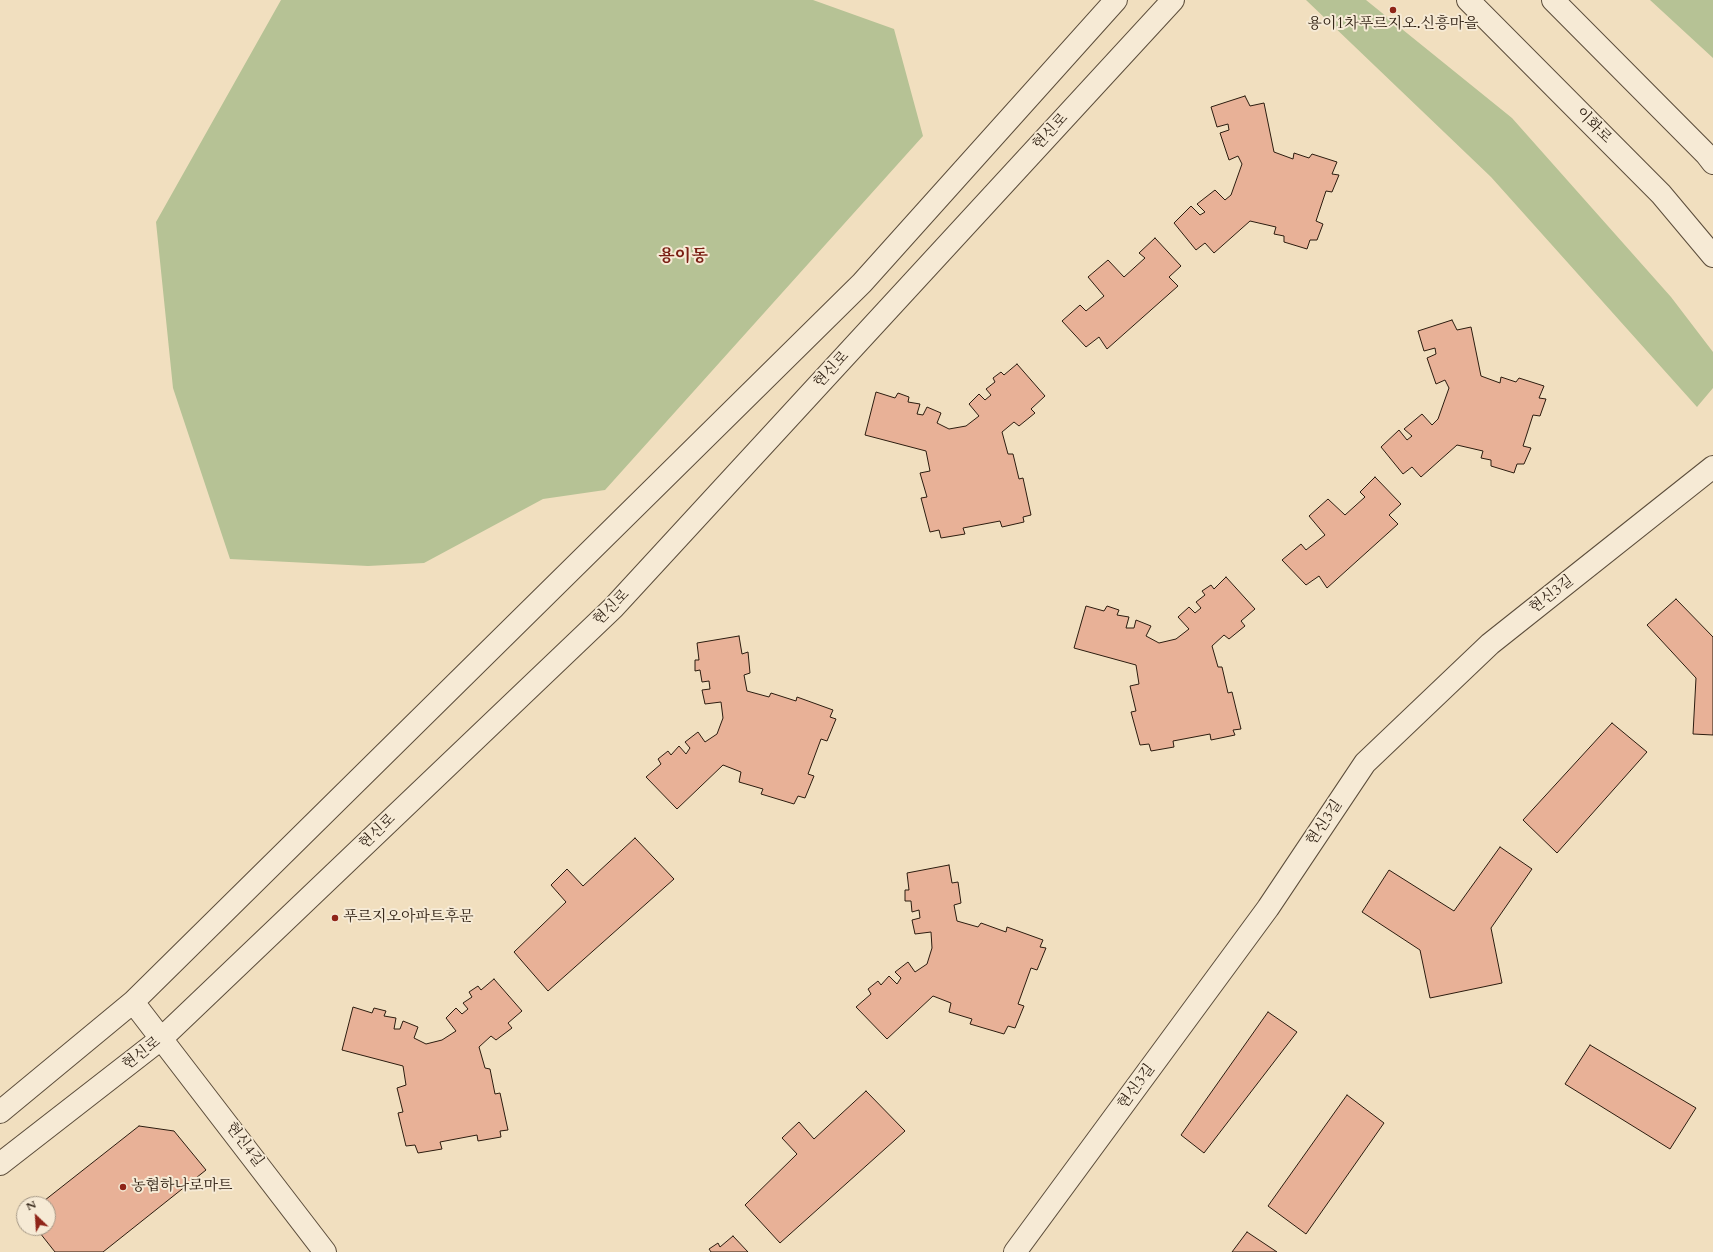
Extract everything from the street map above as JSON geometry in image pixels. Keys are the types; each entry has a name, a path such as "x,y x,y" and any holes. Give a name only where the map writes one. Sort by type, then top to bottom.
{"street":[{"path":"0,1112 133,1002 862,283 1116,0"},
{"name":"현신로","path":"0,1164 162,1038 613,608 1173,0"},
{"name":"이화로","path":"1468,0 1661,194 1713,256"},
{"path":"1553,0 1706,154 1713,163"},
{"name":"현신3길","path":"1015,1252 1268,908 1365,763 1490,644 1713,467"},
{"name":"현신4길","path":"133,1002 325,1252"}],"green space":[{"path":"281,0 813,0 894,29 923,136 605,490 543,499 424,563 368,566 230,559 173,388 156,222"},
{"path":"1306,0 1366,0 1512,118 1671,297 1713,352 1713,388 1697,407 1491,177"},
{"path":"1650,0 1713,0 1713,58"}],"building":[{"path":"1245,96 1250,106 1264,103 1274,152 1293,159 1294,153 1309,158 1312,154 1337,162 1332,174 1339,175 1332,192 1326,191 1316,221 1323,224 1317,240 1310,240 1307,249 1284,242 1284,236 1274,234 1276,227 1250,221 1214,253 1205,243 1196,250 1174,223 1191,206 1200,215 1205,212 1197,204 1215,190 1225,200 1231,195 1242,164 1238,156 1229,160 1220,133 1229,130 1228,124 1217,127 1211,107"},
{"path":"1155,238 1181,266 1169,277 1178,286 1107,349 1099,337 1086,347 1062,321 1080,305 1086,311 1104,296 1088,277 1108,260 1124,277 1145,258 1139,253"},
{"path":"1452,320 1457,330 1471,327 1481,376 1500,383 1501,377 1516,382 1519,378 1544,386 1539,398 1546,399 1540,416 1533,415 1523,446 1531,448 1524,464 1517,464 1514,473 1491,466 1491,460 1481,458 1483,451 1457,445 1421,477 1412,467 1403,474 1381,447 1399,430 1407,440 1412,436 1404,429 1422,414 1432,425 1438,419 1449,388 1445,380 1436,384 1427,358 1436,354 1435,348 1424,351 1418,331"},
{"path":"1017,364 1045,396 1031,409 1035,413 1019,426 1014,422 1002,432 1008,454 1013,454 1019,479 1023,478 1031,515 1023,517 1024,522 1002,527 1000,521 963,528 965,534 941,538 939,530 930,532 921,498 927,497 920,473 930,471 926,451 865,435 876,392 895,398 898,393 909,397 908,402 920,404 917,414 923,415 927,407 941,413 937,423 949,429 966,426 979,416 969,404 979,394 985,400 991,395 986,389 995,382 993,378 1001,372 1004,375"},
{"path":"1375,477 1401,504 1389,515 1398,524 1327,588 1319,576 1306,585 1282,560 1301,544 1306,550 1325,535 1309,516 1328,499 1345,515 1365,497 1360,492"},
{"path":"1226,577 1255,609 1241,621 1245,626 1229,639 1224,635 1212,646 1218,667 1222,667 1228,693 1232,692 1241,729 1233,730 1235,735 1211,740 1210,734 1173,741 1174,747 1151,751 1149,744 1140,745 1131,712 1136,711 1130,686 1139,684 1136,665 1074,648 1086,606 1104,611 1107,606 1119,610 1117,615 1129,617 1126,628 1134,628 1136,620 1151,626 1146,636 1159,643 1176,639 1189,629 1178,617 1189,607 1195,613 1201,608 1196,602 1205,595 1202,591 1211,585 1214,589"},
{"path":"1676,599 1713,637 1713,735 1693,734 1696,678 1647,625"},
{"path":"739,636 742,654 748,652 750,673 744,675 747,691 769,697 771,693 796,701 797,697 833,710 830,717 836,719 827,741 821,739 808,774 814,776 805,798 798,796 794,804 761,794 763,789 739,782 741,772 723,765 677,809 646,777 661,764 658,759 668,751 671,755 679,746 686,754 690,748 685,742 698,732 705,742 717,734 723,718 721,702 705,704 702,690 710,689 709,681 702,682 700,670 695,671 695,660 699,660 697,643"},
{"path":"1612,723 1647,752 1557,853 1523,820"},
{"path":"635,838 674,879 548,991 514,952 566,902 551,885 567,869 583,886"},
{"path":"1500,847 1532,869 1491,928 1502,983 1430,998 1420,950 1362,912 1389,870 1454,911"},
{"path":"949,865 952,883 958,882 961,903 954,905 957,921 978,927 981,923 1006,932 1007,927 1043,940 1040,947 1046,948 1037,970 1031,968 1018,1004 1024,1006 1015,1028 1008,1026 1004,1034 970,1024 972,1019 949,1012 951,1003 933,996 887,1039 856,1007 871,994 868,989 878,981 881,985 889,976 897,984 901,978 895,972 908,962 915,972 927,964 932,948 931,932 915,934 912,920 920,918 919,910 912,912 911,901 905,901 905,890 909,890 907,873"},
{"path":"494,979 522,1011 508,1023 512,1028 496,1040 491,1036 479,1047 485,1068 490,1069 495,1094 500,1093 508,1130 500,1131 501,1137 478,1141 477,1135 440,1142 442,1149 418,1153 415,1145 406,1146 398,1113 403,1112 397,1088 406,1085 403,1066 342,1050 353,1007 372,1013 374,1008 386,1011 384,1016 396,1018 394,1029 400,1029 403,1021 418,1027 414,1038 426,1044 442,1040 456,1031 446,1018 456,1008 462,1014 468,1009 463,1003 472,997 469,992 478,986 481,990"},
{"path":"1268,1012 1297,1032 1204,1153 1181,1135"},
{"path":"1590,1045 1696,1108 1670,1149 1565,1084"},
{"path":"866,1091 905,1131 780,1243 745,1205 797,1154 782,1138 799,1122 814,1139"},
{"path":"1347,1095 1384,1123 1306,1234 1268,1206"},
{"name":"농협하나로마트","path":"139,1126 174,1131 206,1170 103,1252 55,1252 42,1236 56,1236 56,1196 50,1196"},
{"path":"1247,1232 1277,1252 1232,1252"},
{"path":"733,1236 748,1252 711,1252 709,1249 718,1243 720,1247"}],"place":[{"name":"용이1차푸르지오.신흥마을","path":"1393,10"},
{"name":"푸르지오아파트후문","path":"335,918"},
{"name":"농협하나로마트","path":"123,1187"}],"district":[{"name":"용이동","path":"683,257"}]}
